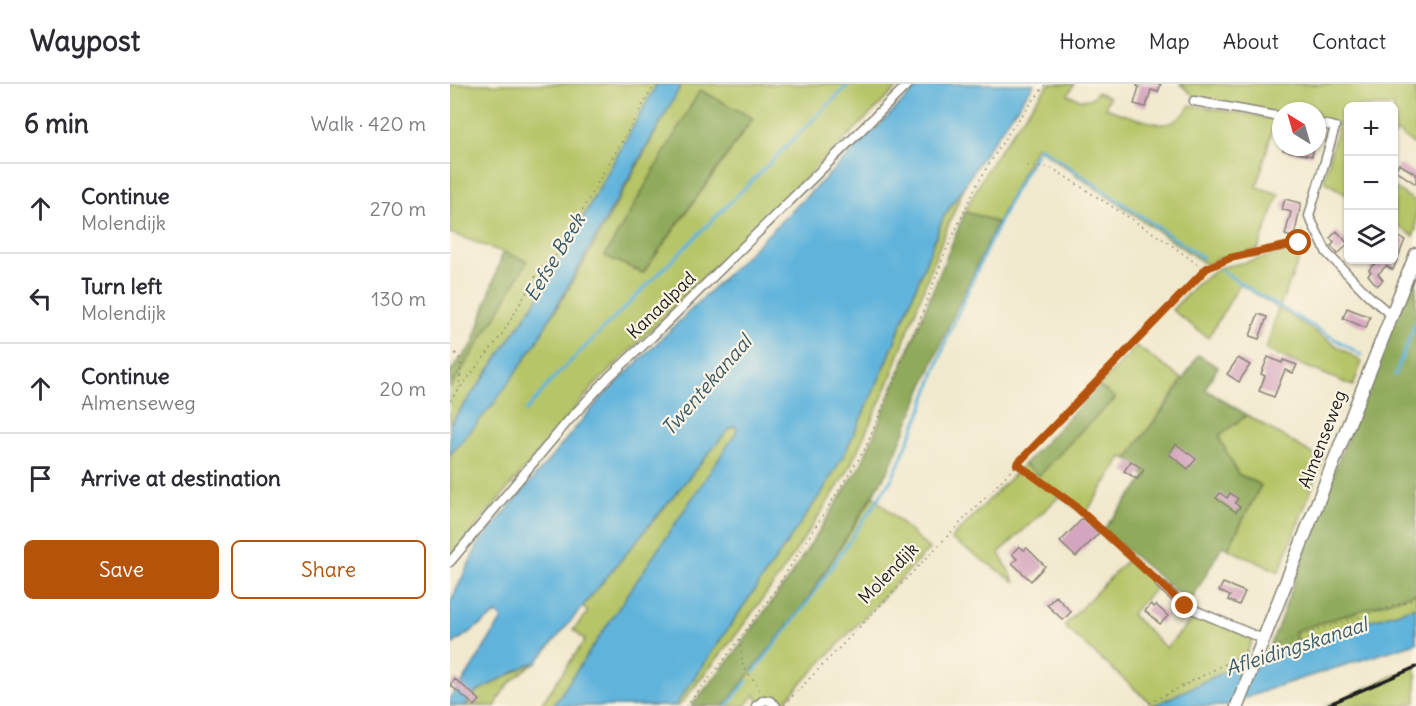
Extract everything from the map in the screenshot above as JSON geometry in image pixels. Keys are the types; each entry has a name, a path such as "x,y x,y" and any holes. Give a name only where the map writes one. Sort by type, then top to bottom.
{"main road":[{"name":"Almenseweg","path":"1237,706 1416,254"}],"street":[{"name":"Kanaalpad","path":"450,562 555,436 609,377 908,84"},
{"path":"1194,101 1272,115"},
{"path":"1326,125 1335,127 1309,216 1327,253 1348,276 1391,315"},
{"path":"1160,584 1185,606 1260,646"},
{"path":"758,704 766,700 776,706"}],"path":[{"path":"450,401 503,333 540,269 553,260 655,84"},
{"path":"686,706 740,639 793,566 865,449 917,327 945,253 976,186 1008,135 1046,84"},
{"path":"1028,166 1048,167 1055,170 1167,242 1205,270"},
{"path":"1309,216 1299,243 1327,253"},
{"name":"Molendijk","path":"783,706 1205,270 1220,261 1299,243"},
{"path":"450,350 458,355 462,366 459,390"},
{"path":"1017,464 1074,505 1160,584"},
{"path":"1144,706 1235,658 1254,645 1279,645 1308,633 1416,599"},
{"path":"740,639 743,666 758,686 758,704"}],"green space":[{"path":"450,84 657,84 540,295 450,424 450,388 496,316 527,261 450,233"},
{"path":"682,84 901,84 593,387 450,558 450,455 485,413 547,323 576,276","holes":["701,91 753,119 643,273 605,256"]},
{"path":"1049,84 1074,84 1068,95 1087,99 1097,92 1109,97 1105,108 1159,124 1176,120 1190,105 1272,119 1272,130 1257,187 1279,194 1258,249 1216,259 1207,265 1036,147 997,223 965,212 982,178 1025,114"},
{"path":"1180,84 1416,84 1416,146 1398,133 1398,102 1344,102 1344,194 1324,181 1338,124 1326,122 1326,102 1272,102 1272,112 1193,99 1194,96"},
{"path":"700,90 753,118 643,273 605,256"},
{"path":"966,183 940,245 889,382 848,471 780,575 733,639 679,706 675,706 790,536 886,364 943,218"},
{"path":"1398,190 1416,202 1416,230 1413,236 1398,226"},
{"path":"965,212 997,223 949,325 889,469 804,605 724,706 691,706 734,654 789,578 862,463"},
{"path":"503,252 527,261 496,316 450,388 450,372 473,344"},
{"path":"1290,252 1302,253 1279,308 1362,362 1353,386 1266,350 1278,308 1240,284 1208,338 1172,310 1195,286 1219,268"},
{"path":"1416,266 1416,593 1295,631 1297,643 1265,656 1337,464"},
{"path":"1137,346 1183,380 1128,459 1122,457 1085,515 1060,496 999,553 1015,582 951,539 1024,464 1028,468 1080,432 1114,400 1115,398 1099,386"},
{"path":"1198,355 1218,367 1205,389 1247,415 1220,435 1220,439 1238,474 1261,485 1228,549 1222,546 1190,603 1103,530 1146,477 1128,459 1167,405"},
{"path":"1099,386 1115,398 1114,400 1039,476 1024,464"},
{"path":"1247,415 1323,460 1279,572 1228,549 1261,485 1238,474 1220,435"},
{"path":"734,426 737,427 737,433 553,706 540,706 585,640 573,630 588,612 582,607 728,430"},
{"path":"873,496 929,549 780,706 757,700 755,694 746,706 724,706 804,605"},
{"path":"1127,560 1157,587 1131,614 1166,648 1196,615 1248,635 1252,640 1243,664 1154,706 1064,626"},
{"path":"1416,593 1416,607 1297,643 1295,631"},
{"path":"536,663 512,681 498,699 496,706 465,706 476,692 529,664"},
{"path":"1416,666 1416,702 1404,706 1326,706"}],"water":[{"path":"657,84 682,84 536,343 496,401 450,455 450,424 540,295"},
{"name":"Twentekanaal","path":"921,84 1034,84 989,147 943,218 886,364 846,451 824,489 675,706 553,706 736,433 735,426 728,430 536,663 529,664 476,692 465,706 450,706 450,697 463,682 502,619 497,613 450,646 450,603 479,543 600,399"},
{"name":"Afleidingskanaal","path":"1416,607 1416,643 1281,685 1224,706 1153,706 1232,668 1306,640"}],"building":[{"path":"1137,84 1161,84 1158,92 1151,90 1146,107 1134,104 1139,87"},
{"path":"1398,166 1416,174 1416,184 1398,172"},
{"path":"1285,199 1301,203 1294,238 1285,235 1291,212 1282,209"},
{"path":"1337,231 1344,239 1344,248 1338,254 1331,246 1334,243 1330,238"},
{"path":"1398,237 1405,240 1398,258"},
{"path":"1375,264 1395,264 1393,270 1386,266 1378,274 1383,280 1377,286 1368,275"},
{"path":"1347,308 1370,317 1366,328 1343,318"},
{"path":"1258,314 1267,317 1259,339 1250,336"},
{"path":"1268,357 1282,363 1283,360 1297,365 1293,373 1285,370 1274,397 1259,391 1265,376 1261,374"},
{"path":"1238,358 1250,365 1239,382 1227,374"},
{"path":"1176,444 1196,459 1188,469 1169,454"},
{"path":"1131,461 1144,470 1137,479 1124,471"},
{"path":"1220,493 1227,498 1230,493 1238,499 1235,503 1240,507 1236,512 1216,498"},
{"path":"1083,518 1099,533 1076,557 1060,542"},
{"path":"1019,546 1024,550 1027,548 1045,566 1031,581 1012,563 1017,559 1012,554"},
{"path":"1223,583 1245,592 1239,605 1228,600 1230,596 1219,591"},
{"path":"1056,596 1071,612 1063,620 1047,605"},
{"path":"1151,604 1154,607 1156,605 1168,616 1160,624 1145,611"},
{"path":"455,679 480,700 475,706 450,685"}],"waterway":[{"path":"526,411 552,380 849,84"},
{"path":"754,672 810,599 893,477 922,409 947,338 1013,194 1040,147 1203,258"},
{"path":"1221,270 1362,355"},
{"path":"1395,375 1416,321"},
{"path":"727,706 747,681"}],"railway":[{"path":"1325,706 1416,667"}],"route":[{"path":"1185,606 1074,505 1017,464 1207,268 1230,258 1299,243"}],"water label":[{"name":"Eefse Beek","path":"554,257"}]}
